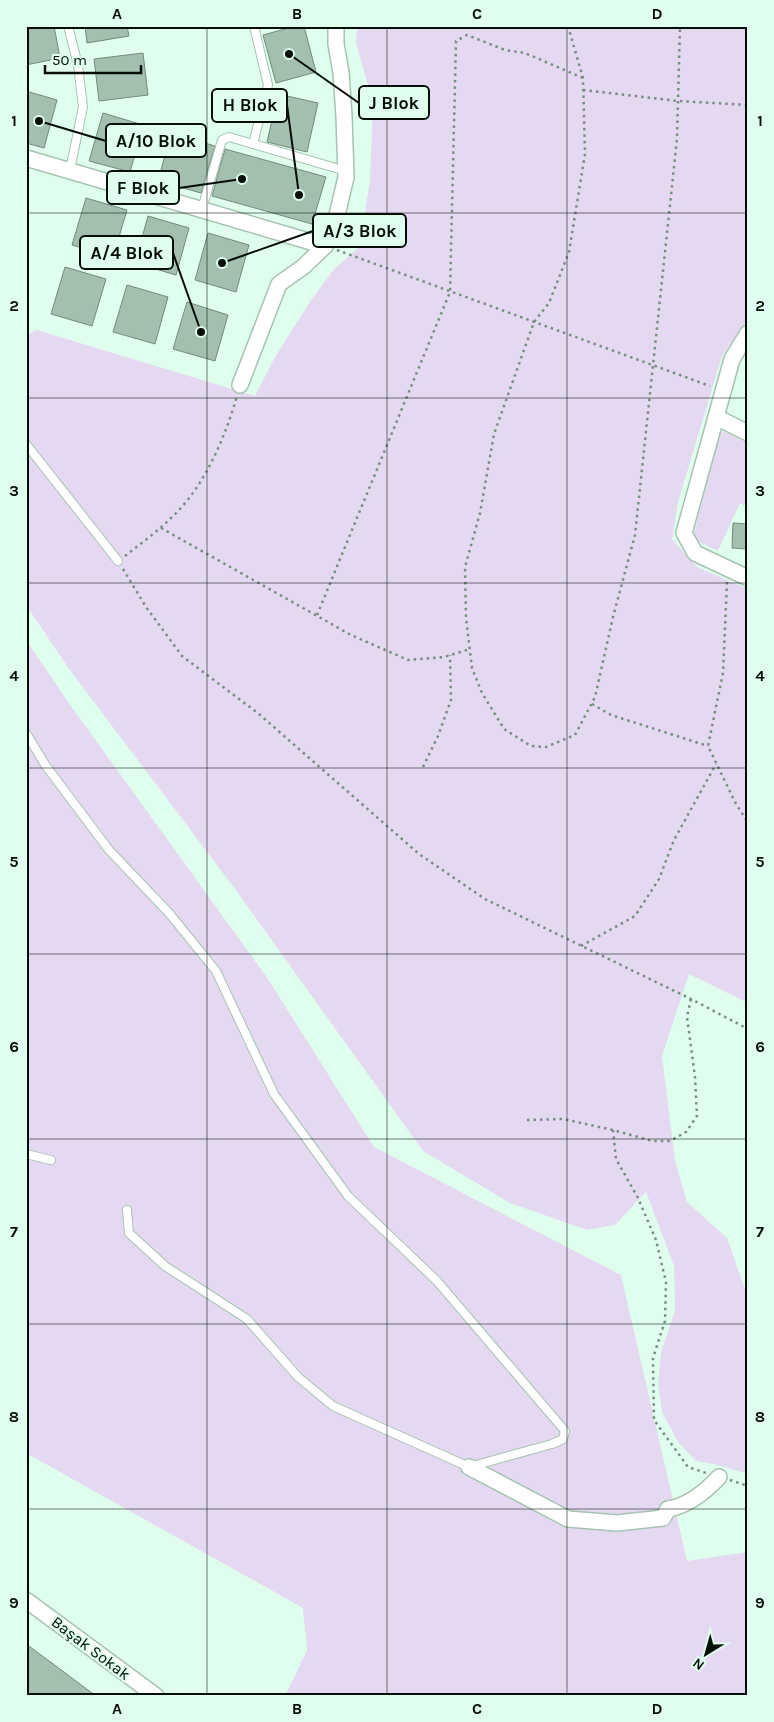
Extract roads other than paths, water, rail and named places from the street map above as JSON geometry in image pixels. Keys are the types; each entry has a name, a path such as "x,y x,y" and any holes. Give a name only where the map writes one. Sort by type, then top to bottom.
{"street":[{"path":"329,26 336,44"},
{"path":"240,385 280,284 325,246 334,228 346,177 341,73 336,44 336,26"},
{"path":"26,158 325,246"},
{"path":"748,333 732,359 684,533 694,553 748,578"},
{"path":"716,417 748,434"},
{"path":"469,1466 568,1519 617,1523 663,1518 668,1509 678,1507 710,1488 719,1477"},
{"name":"Başak Sokak","path":"26,1600 156,1696"}],"lane":[{"path":"68,26 78,65 83,107 70,170"},
{"path":"253,144 268,85 254,26"},
{"path":"202,209 222,140 229,137 346,171"},
{"path":"26,444 118,561"},
{"path":"26,733 46,766 109,850 169,913 216,971 274,1094 348,1196 437,1280 565,1430 563,1439 552,1444 469,1466 333,1406 298,1377 247,1319 165,1266 129,1233 127,1210"},
{"path":"26,1154 51,1160"}],"place":[{"name":"J Blok","path":"289,54"},
{"name":"A/10 Blok","path":"39,121"},
{"name":"F Blok","path":"242,179"},
{"name":"H Blok","path":"299,195"},
{"name":"A/3 Blok","path":"222,263"},
{"name":"A/4 Blok","path":"201,332"}]}
